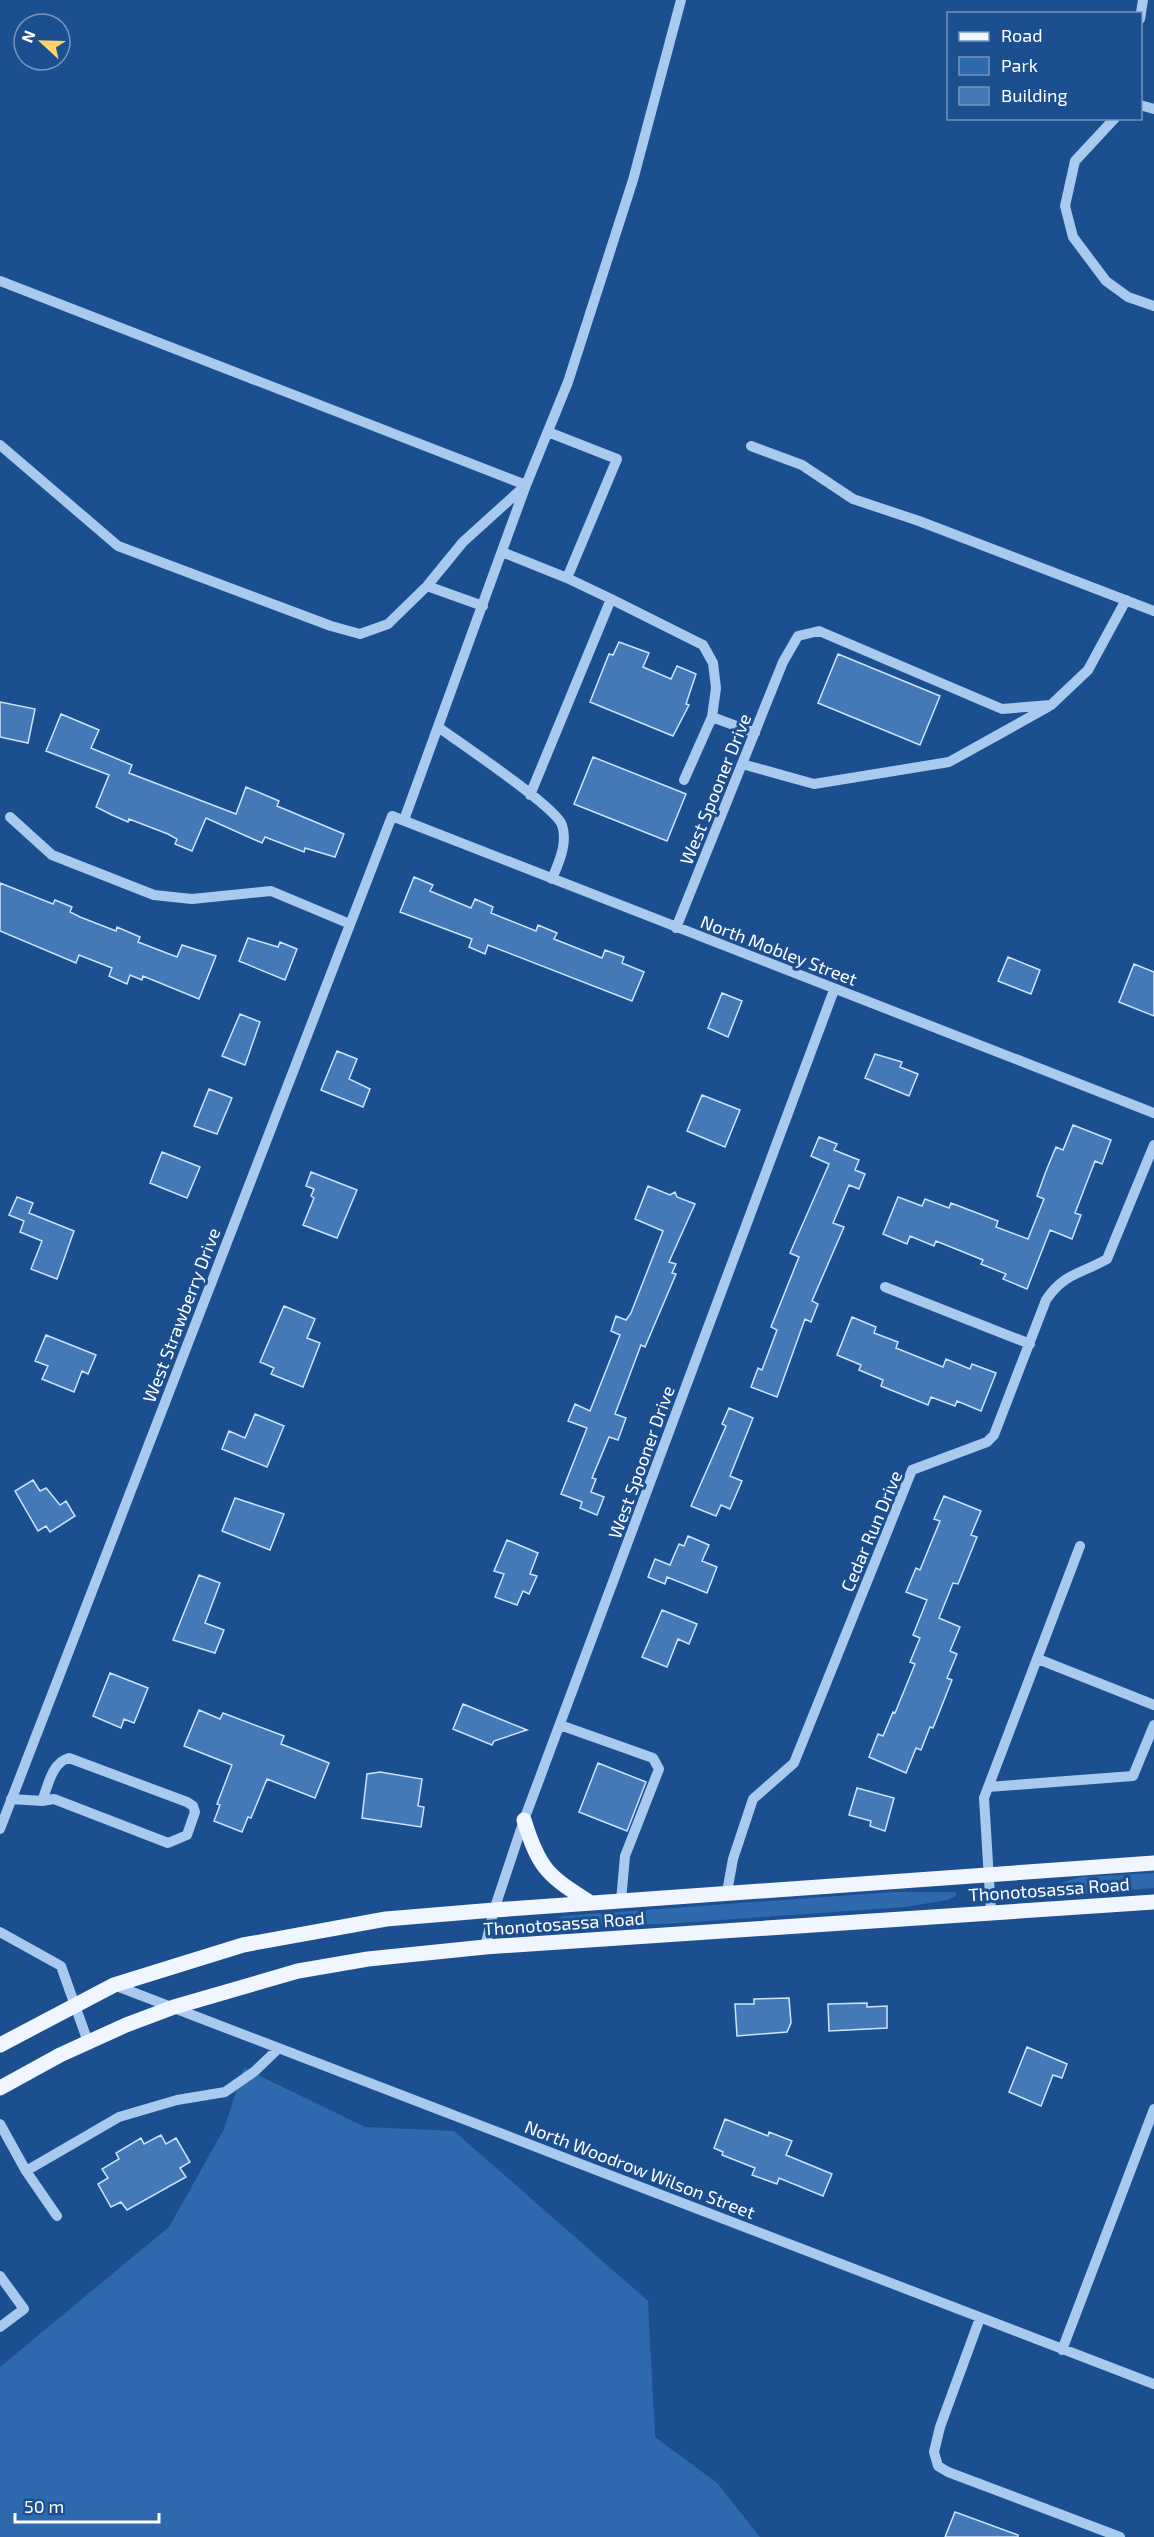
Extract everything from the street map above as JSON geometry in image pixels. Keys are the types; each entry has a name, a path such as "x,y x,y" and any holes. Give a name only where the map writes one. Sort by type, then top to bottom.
{"main road":[{"path":"524,1820 535,1854 545,1870 558,1882 591,1903"},
{"name":"Thonotosassa Road","path":"0,2044 114,1985 243,1945 314,1930 386,1919 494,1910 1154,1863"},
{"name":"Thonotosassa Road","path":"0,2088 88,2042 174,2007 298,1971 368,1959 485,1947 1154,1902"}],"street":[{"path":"405,820 526,485 568,382 633,180 681,0"},
{"path":"1112,120 1075,161 1065,206 1073,237 1106,281 1128,297 1154,306"},
{"path":"0,281 526,485"},
{"path":"548,432 617,459 567,578"},
{"path":"0,445 118,546 331,626 360,634 388,624 427,586 463,542 526,485"},
{"path":"751,446 802,465 853,499 928,524 1154,611"},
{"path":"502,552 567,578 703,645 713,663 716,688 712,717 684,780"},
{"path":"427,586 483,606"},
{"path":"530,795 611,599"},
{"path":"742,764 814,784 949,762 1051,705 1088,670 1126,600"},
{"name":"West Spooner Drive","path":"676,928 783,662 798,636 819,631 1002,709 1051,705"},
{"path":"712,717 755,732"},
{"path":"438,727 530,795 561,822 564,836 563,850 552,879"},
{"name":"North Mobley Street","path":"392,816 1154,1113"},
{"name":"West Strawberry Drive","path":"0,1828 392,816"},
{"path":"10,817 52,855 154,895 192,899 271,891 350,924"},
{"name":"West Spooner Drive","path":"485,1947 494,1910 524,1820 834,990"},
{"name":"Cedar Run Drive","path":"727,1892 733,1859 753,1799 794,1763 912,1470 987,1442 998,1427 1046,1300 1056,1286 1073,1273 1090,1269 1107,1259 1154,1145"},
{"path":"885,1287 1030,1344"},
{"path":"991,1912 984,1798 1080,1546"},
{"path":"1038,1659 1154,1705"},
{"path":"560,1725 653,1758 657,1763 659,1769 625,1857 621,1900"},
{"path":"988,1787 1133,1776 1154,1725"},
{"path":"11,1799 42,1802 54,1799 168,1843 187,1834 195,1812 193,1806 187,1802 69,1758 61,1760 56,1766 42,1802"},
{"path":"0,1932 61,1966 73,2006 88,2042"},
{"name":"North Woodrow Wilson Street","path":"114,1985 1154,2384"},
{"path":"26,2171 119,2116 177,2100 225,2092 255,2071 279,2048"},
{"path":"1062,2350 1154,2109"},
{"path":"0,2124 26,2171 57,2216"},
{"path":"0,2276 24,2309 0,2327"},
{"path":"980,2318 940,2427 934,2452 938,2466 948,2472 1120,2537"}],"green space":[{"path":"1154,1873 1154,1888 1082,1894 1042,1889 1080,1877"},
{"path":"892,1892 955,1892 957,1895 948,1900 905,1907 664,1924 600,1925 557,1920 563,1916"},
{"path":"244,2068 365,2127 454,2131 648,2301 655,2437 717,2483 760,2537 0,2537 0,2367 169,2227 224,2129"}],"building":[{"path":"619,642 649,653 643,667 671,679 677,666 696,674 686,704 689,705 673,736 590,702 609,654 613,655"},
{"path":"838,654 940,696 920,745 818,703"},
{"path":"0,702 35,709 28,743 0,737"},
{"path":"61,714 99,730 91,748 132,765 129,773 236,814 246,787 279,801 277,806 344,834 335,857 305,848 304,852 265,837 262,843 206,818 192,851 175,844 177,839 168,834 129,819 128,822 96,807 109,775 46,751"},
{"path":"593,757 686,794 667,841 574,804"},
{"path":"414,877 433,885 430,891 471,908 475,899 493,907 491,913 536,931 538,925 557,933 554,939 602,958 605,950 624,957 622,963 644,972 632,1001 488,945 485,954 469,947 472,939 400,912"},
{"path":"0,883 53,904 55,900 72,907 70,912 80,917 116,931 117,927 140,937 138,942 177,957 182,945 216,956 199,999 143,976 142,980 130,975 127,984 109,976 112,968 79,955 76,963 0,931"},
{"path":"248,938 278,947 280,942 297,949 285,980 239,961"},
{"path":"1008,957 1040,970 1031,994 998,981"},
{"path":"1134,964 1154,972 1154,1016 1119,1002"},
{"path":"722,993 742,1001 728,1037 708,1028"},
{"path":"240,1014 260,1022 245,1065 222,1056"},
{"path":"337,1051 357,1059 349,1079 370,1089 363,1107 321,1090"},
{"path":"875,1054 902,1062 900,1067 918,1074 909,1096 865,1078"},
{"path":"209,1089 232,1098 217,1134 194,1126"},
{"path":"702,1095 740,1110 725,1147 687,1131"},
{"path":"1073,1125 1111,1140 1102,1164 1095,1161 1075,1213 1081,1215 1072,1239 1050,1230 1027,1289 1003,1279 1006,1274 981,1264 983,1260 936,1241 934,1246 910,1236 907,1244 883,1234 898,1197 922,1206 925,1199 949,1208 951,1203 998,1221 996,1227 1028,1239 1044,1199 1037,1196 1046,1171 1056,1147 1063,1150"},
{"path":"819,1137 837,1144 834,1150 859,1160 855,1170 865,1174 859,1189 849,1185 833,1223 844,1227 812,1301 818,1304 811,1322 805,1319 777,1397 751,1387 758,1368 762,1370 777,1330 771,1327 799,1257 790,1253 829,1164 811,1156"},
{"path":"162,1152 200,1167 187,1198 150,1183"},
{"path":"311,1172 357,1190 337,1238 303,1225 314,1198 311,1196 314,1189 306,1186"},
{"path":"648,1186 670,1195 675,1192 677,1197 695,1204 669,1262 676,1264 672,1273 676,1274 645,1347 641,1345 615,1414 626,1418 618,1440 609,1437 592,1478 596,1479 591,1492 604,1497 597,1515 580,1508 582,1502 561,1494 587,1428 568,1421 575,1404 590,1411 620,1335 611,1331 616,1316 626,1320 631,1313 663,1231 635,1219"},
{"path":"17,1197 33,1203 29,1213 74,1231 57,1279 31,1269 42,1241 20,1232 24,1221 9,1215"},
{"path":"284,1306 315,1319 307,1338 320,1343 303,1387 271,1374 274,1368 260,1362"},
{"path":"852,1317 876,1327 874,1333 898,1342 896,1348 943,1367 946,1359 970,1369 972,1364 996,1373 981,1411 957,1401 955,1406 931,1397 928,1405 881,1386 883,1380 859,1370 861,1365 837,1355"},
{"path":"46,1335 96,1355 88,1374 82,1371 74,1392 42,1379 48,1366 35,1361"},
{"path":"729,1408 753,1418 730,1476 742,1481 730,1509 721,1505 716,1516 691,1506 726,1426 722,1424"},
{"path":"255,1414 284,1426 267,1467 222,1449 229,1431 245,1438"},
{"path":"33,1480 40,1491 46,1488 60,1505 66,1501 75,1516 50,1532 46,1526 38,1531 15,1491"},
{"path":"944,1496 981,1511 971,1535 977,1537 958,1584 953,1583 939,1618 960,1627 950,1651 957,1654 947,1678 952,1680 933,1728 930,1727 921,1750 916,1748 906,1773 869,1757 878,1734 883,1736 893,1712 895,1713 915,1664 910,1662 920,1638 913,1635 927,1600 906,1592 916,1568 920,1570 940,1521 934,1519"},
{"path":"235,1498 284,1514 270,1550 222,1531"},
{"path":"688,1536 709,1545 702,1561 717,1567 707,1593 667,1577 665,1584 648,1577 655,1559 670,1565 679,1544 684,1546"},
{"path":"507,1540 538,1553 530,1574 537,1576 529,1594 523,1591 517,1605 495,1597 504,1574 494,1571"},
{"path":"199,1575 220,1583 205,1623 224,1630 215,1653 173,1640"},
{"path":"662,1610 697,1624 689,1644 678,1639 667,1667 642,1657"},
{"path":"110,1673 148,1688 134,1723 124,1719 121,1728 93,1716"},
{"path":"463,1704 527,1730 494,1741 492,1745 453,1729"},
{"path":"199,1710 220,1719 223,1713 284,1736 281,1744 329,1763 315,1798 267,1779 251,1818 248,1817 242,1832 214,1821 220,1805 217,1804 232,1765 184,1746"},
{"path":"598,1763 646,1782 627,1831 579,1812"},
{"path":"380,1772 422,1779 418,1806 424,1807 421,1827 362,1818 367,1774"},
{"path":"857,1788 894,1798 885,1831 870,1826 871,1821 849,1815"},
{"path":"789,1998 791,2023 787,2032 737,2036 735,2004 754,2004 754,1999"},
{"path":"867,2003 867,2007 887,2006 887,2028 829,2031 828,2004"},
{"path":"1027,2047 1067,2064 1062,2078 1053,2075 1041,2106 1009,2092"},
{"path":"725,2119 768,2136 769,2132 792,2141 786,2155 832,2174 823,2196 779,2178 777,2184 752,2175 755,2168 722,2155 723,2152 714,2148"},
{"path":"161,2135 166,2144 176,2138 190,2162 180,2168 186,2177 127,2210 121,2202 111,2207 98,2184 108,2178 102,2169 119,2159 116,2153 141,2138 144,2144"},
{"path":"955,2512 1018,2535 1018,2537 945,2537"}]}
